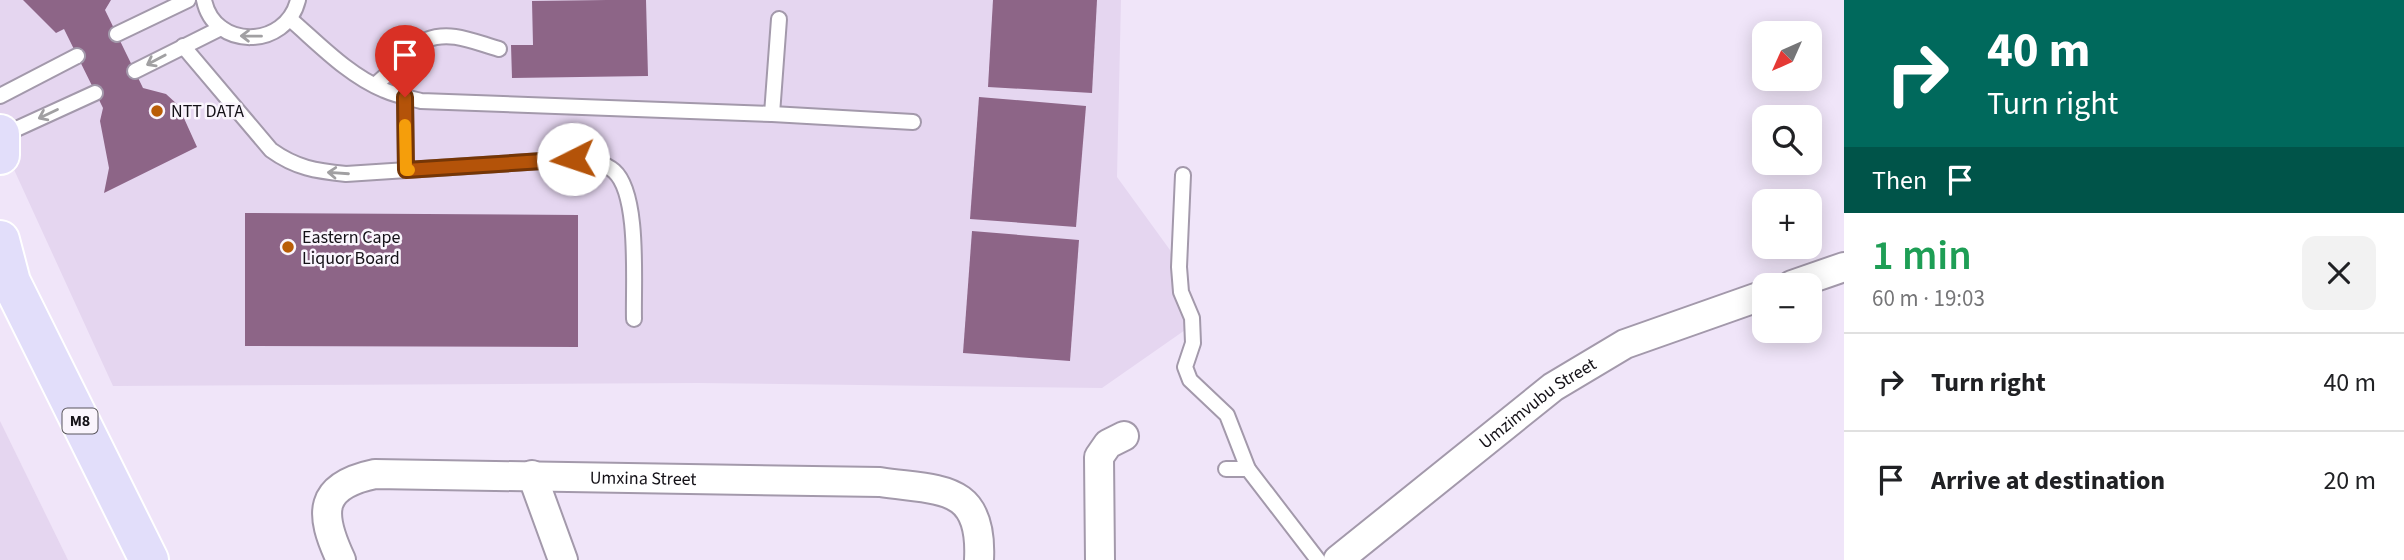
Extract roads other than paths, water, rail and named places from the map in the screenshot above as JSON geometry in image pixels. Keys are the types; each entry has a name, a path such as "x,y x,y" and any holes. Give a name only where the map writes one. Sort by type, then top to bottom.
{"main road":[{"path":"0,135 0,155"},
{"name":"M8","path":"0,240 6,275 149,560"}],"street":[{"path":"1822,275 1844,267"},
{"name":"Umzimvubu Street","path":"1339,560 1553,387 1625,344 1752,299"},
{"path":"1100,560 1099,457 1108,444 1124,436"},
{"name":"Umxina Street","path":"341,560 326,519 329,498 343,484 357,477 375,474 880,482 950,492 961,499 971,510 980,540 979,560"},
{"path":"532,475 563,560"}],"lane":[{"path":"117,34 188,0"},
{"path":"204,0 212,18 221,28 250,38 265,36 279,29 290,19 298,0"},
{"path":"290,19 341,64 375,85 421,101 912,122"},
{"path":"772,114 779,19"},
{"path":"135,71 221,28"},
{"path":"375,85 426,40 433,37 450,35 499,50"},
{"path":"183,46 271,149 284,159 312,170 346,174 573,159 598,163 612,170 624,182 632,216 634,319"},
{"path":"0,96 77,56"},
{"path":"0,135 95,93"},
{"path":"405,97 406,170"},
{"path":"1183,175 1179,267 1181,292 1192,318 1193,342 1185,367 1190,380 1227,415 1248,469 1318,560"},
{"path":"1226,469 1248,469"}],"place":[{"name":"NTT DATA","path":"157,111"},
{"name":"Eastern Cape Liquor Board","path":"288,247"}]}
